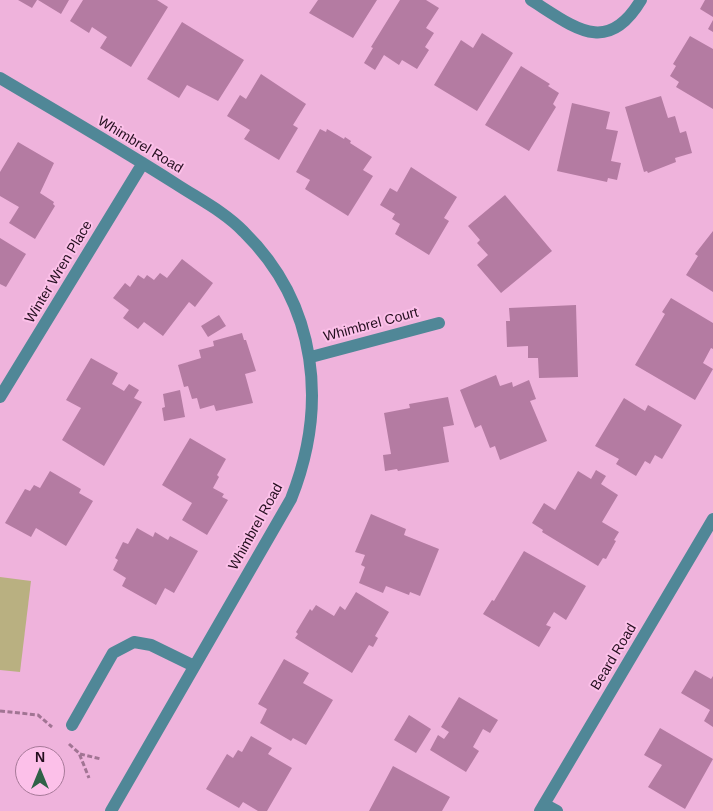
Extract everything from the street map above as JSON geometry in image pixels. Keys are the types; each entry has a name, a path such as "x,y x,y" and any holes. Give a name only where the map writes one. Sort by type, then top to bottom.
{"street":[{"path":"531,0 582,30 604,33 626,22 641,0"},
{"name":"Whimbrel Road","path":"0,78 143,163 223,214 244,231 261,251 290,299 311,357 313,411 300,476 282,517 111,811"},
{"name":"Winter Wren Place","path":"0,397 143,163"},
{"name":"Whimbrel Court","path":"311,357 439,323"},
{"name":"Beard Road","path":"542,807 713,519"},
{"path":"72,725 113,652 134,642 151,645 194,666"},
{"path":"542,807 557,811"}],"path":[{"path":"0,711 38,715 59,733"},
{"path":"66,740 79,753 89,778"},
{"path":"79,753 101,758"}],"shaded area":[{"path":"0,577 31,581 20,672 0,670"}],"building":[{"path":"18,0 37,0 32,8"},
{"path":"38,0 69,0 61,14"},
{"path":"83,0 157,0 168,7 131,67 100,48 107,37 92,27 89,33 70,21"},
{"path":"318,0 377,0 353,38 309,13"},
{"path":"400,0 426,0 439,8 426,28 434,33 425,47 429,50 417,69 402,60 399,65 384,55 375,70 364,63 373,48 371,47"},
{"path":"705,0 713,0 713,17 700,9"},
{"path":"713,20 713,32 708,29"},
{"path":"182,22 244,60 218,101 187,85 179,98 147,79"},
{"path":"482,33 513,53 477,111 434,85 461,40 473,48"},
{"path":"690,36 713,49 713,109 676,87 679,82 670,76 676,66 673,64"},
{"path":"521,66 550,84 548,86 559,93 553,104 556,107 529,151 485,125"},
{"path":"261,74 306,104 293,125 298,128 279,160 244,139 250,130 227,116 240,95 246,99"},
{"path":"661,96 668,118 675,116 680,133 686,131 692,153 675,158 676,162 648,173 647,171 644,172 625,107"},
{"path":"572,103 610,112 606,129 618,131 611,161 621,163 617,180 608,178 607,182 557,171"},
{"path":"320,129 326,132 327,129 344,139 345,137 351,141 350,143 372,157 363,170 373,176 348,216 305,189 310,180 296,172"},
{"path":"18,142 54,163 40,193 54,202 55,206 35,239 9,223 19,207 0,196 0,172"},
{"path":"411,167 457,197 444,218 449,221 429,255 395,234 400,224 392,219 395,214 380,205 390,188 397,192"},
{"path":"505,195 552,251 501,293 477,265 488,255 477,243 480,240 468,226"},
{"path":"713,231 713,292 686,275 698,256 695,254"},
{"path":"0,238 26,254 6,287 0,284"},
{"path":"182,259 213,283 195,307 189,302 163,336 144,322 138,329 123,318 129,310 113,298 125,283 130,287 138,275 144,279 147,275 154,280 160,273 167,278"},
{"path":"671,298 713,323 713,349 711,348 703,363 713,369 695,400 635,365 665,314 662,312"},
{"path":"576,305 578,377 539,378 538,358 528,358 528,346 507,347 506,321 510,321 509,308"},
{"path":"219,315 226,326 208,337 201,326"},
{"path":"242,333 256,371 245,374 253,403 216,411 214,405 200,409 197,398 192,399 188,386 184,387 178,365 201,358 199,350 214,346 213,341"},
{"path":"91,358 118,373 112,384 124,391 129,384 139,390 134,398 142,402 104,466 62,440 81,408 66,400"},
{"path":"496,375 500,386 512,382 513,387 529,380 536,399 530,401 547,441 500,460 495,446 490,448 481,425 475,428 460,390"},
{"path":"180,390 185,417 164,421 162,408 165,407 163,394"},
{"path":"448,397 454,425 443,427 449,462 398,471 397,469 385,471 383,455 391,454 384,413 410,408 409,404"},
{"path":"624,398 645,411 648,405 682,425 662,459 655,455 650,464 645,461 636,476 616,464 619,459 595,446"},
{"path":"190,438 226,459 217,475 219,477 213,488 224,494 222,497 228,500 207,535 182,520 192,503 162,485"},
{"path":"596,470 606,476 601,484 618,495 602,522 619,532 606,559 603,558 598,566 542,532 543,530 532,523 544,503 555,510 578,471 591,479"},
{"path":"50,471 81,489 79,493 93,501 66,546 36,528 31,537 5,523 25,489 30,491 34,485 40,488"},
{"path":"371,514 406,529 404,535 439,549 420,596 410,592 409,595 386,586 383,593 359,583 365,567 361,565 365,555 355,552"},
{"path":"137,528 153,537 155,532 168,540 170,536 198,551 174,593 165,588 156,605 122,586 126,578 113,570 118,560 115,558 123,542 128,544"},
{"path":"524,551 586,586 566,620 554,612 546,625 551,627 539,647 483,614 492,600 494,601"},
{"path":"356,592 389,612 375,636 378,638 373,647 369,645 352,673 295,638 298,634 296,632 310,609 312,611 316,605 334,616 340,606 345,610"},
{"path":"284,659 309,673 303,683 333,700 306,745 293,738 291,741 260,723 267,709 258,704"},
{"path":"695,670 711,679 713,676 713,727 704,721 710,710 681,693"},
{"path":"459,697 498,720 490,733 483,729 473,747 479,751 466,772 430,750 438,735 444,739 449,732 441,727"},
{"path":"409,715 431,729 416,753 394,740"},
{"path":"660,728 713,759 685,809 648,787 662,765 644,755"},
{"path":"251,736 272,748 268,754 292,768 267,811 258,811 243,802 239,808 206,789 227,754 233,758 238,750 242,752"},
{"path":"393,766 450,797 442,811 369,811"}]}
